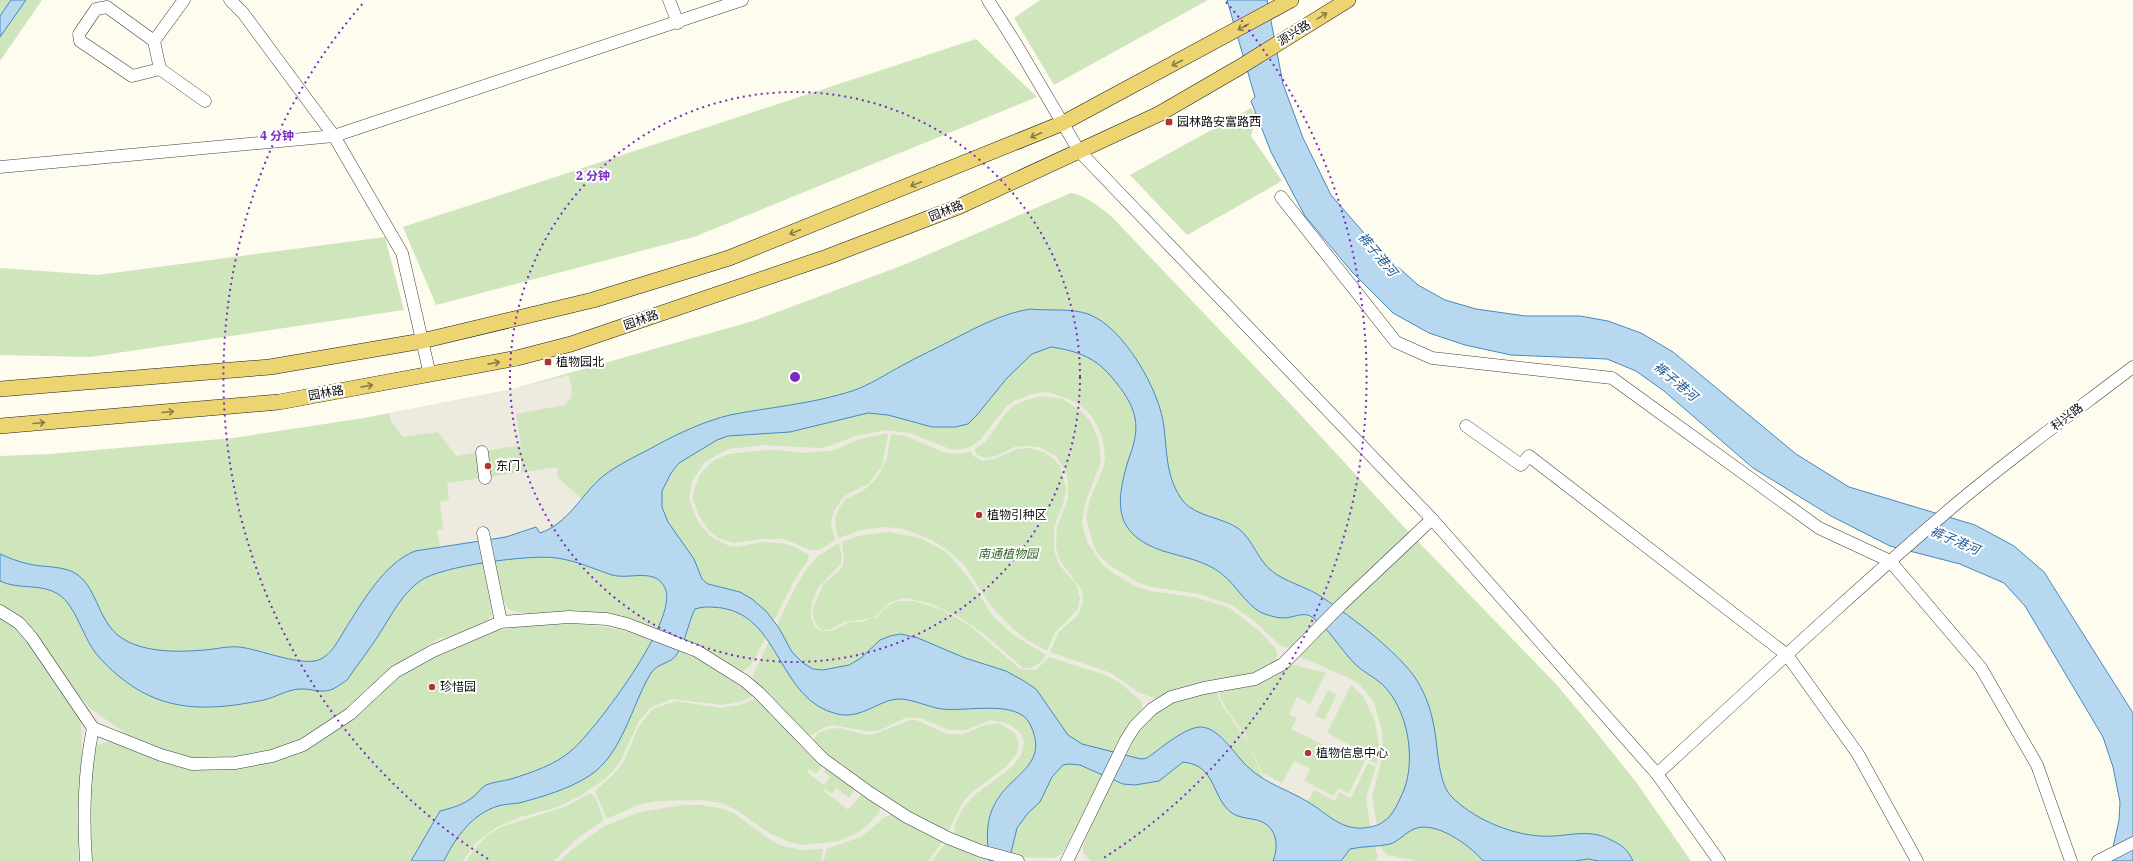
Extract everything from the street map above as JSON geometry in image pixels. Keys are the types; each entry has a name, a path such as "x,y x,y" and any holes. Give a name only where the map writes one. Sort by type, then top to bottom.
{"main road":[{"path":"0,389 270,368 422,341 593,300 729,258 1063,123 1291,0"},
{"name":"源兴路","path":"1240,67 1348,0"},
{"name":"园林路","path":"0,426 279,402 430,375 517,358 558,348 819,260 958,207 1140,124 1240,67"}],"street":[{"path":"154,41 184,0"},
{"path":"230,0 243,14 334,136 402,253 430,375"},
{"path":"669,0 678,23"},
{"path":"0,167 334,136 678,23 742,0"},
{"path":"988,0 1079,151 1432,519 1657,774 1719,861"},
{"path":"160,69 132,76 80,41 79,34 96,8 107,7 154,41 160,69 205,101"},
{"path":"1281,197 1396,342 1432,358 1612,378 1819,528 1895,557 1981,668 2037,765 2071,861"},
{"name":"科兴路","path":"1657,774 1787,654 1814,627 1957,503 2001,467 2133,367"},
{"path":"1466,426 1521,465 1529,456 1787,654 1858,754 1917,861"},
{"path":"482,452 485,478"},
{"path":"1067,861 1126,740 1135,726 1152,709 1171,697 1204,688 1255,679 1282,664 1341,604 1432,519"},
{"path":"483,537 501,622"},
{"path":"0,611 19,623 32,638 93,728 161,755 192,764 235,763 272,756 303,745 350,714 395,672 433,651 501,622 568,617 607,619 639,628 697,651 729,671 759,692 823,759 870,793 907,817 948,838 981,852 1018,861"},
{"path":"86,861 85,787 88,749 93,728"},
{"path":"2098,861 2133,843"}],"green space":[{"path":"0,0 42,0 0,61"},
{"path":"1040,0 1208,0 1054,85 1014,18"},
{"path":"976,39 1037,97 694,237 436,305 403,227"},
{"path":"1251,108 1257,116 1251,136 1282,181 1187,235 1130,175"},
{"name":"南通植物园","path":"1071,193 1088,199 1111,216 1298,412 1404,527 1556,684 1636,782 1691,861 0,861 0,456 50,454 233,438 364,418 509,390 753,321 901,266"},
{"path":"385,237 404,310 90,357 0,355 0,268 98,275"}],"shaded area":[{"path":"569,375 572,391 571,398 565,405 516,414 521,445 456,456 438,432 403,437 391,421 389,413 513,389"},
{"path":"1048,392 1069,399 1091,415 1098,427 1103,439 1105,457 1103,469 1091,496 1086,517 1093,544 1098,554 1108,564 1139,583 1152,587 1199,594 1231,605 1253,620 1281,646 1292,648 1311,628 1319,636 1298,656 1347,677 1359,684 1374,702 1382,730 1383,753 1372,798 1381,848 1387,855 1416,861 1375,861 1378,857 1371,833 1366,797 1376,767 1368,763 1351,798 1339,792 1335,801 1314,790 1306,805 1261,782 1264,776 1261,774 1248,742 1223,707 1217,693 1205,694 1174,702 1160,709 1141,728 1130,745 1107,791 1083,845 1083,852 1090,861 996,861 946,842 932,861 928,861 943,841 894,814 885,817 861,837 826,849 825,857 823,861 821,861 823,849 804,850 782,846 769,839 735,814 720,808 701,805 682,805 636,813 603,827 571,850 560,861 554,861 575,840 604,820 596,799 590,793 565,807 501,827 487,836 466,861 463,861 476,843 495,828 520,817 558,807 580,796 606,778 619,764 639,721 650,708 672,699 722,705 743,701 753,695 703,661 638,634 606,627 564,623 535,624 495,631 428,661 400,675 356,714 320,741 292,755 270,763 211,768 183,766 163,761 123,743 112,741 99,744 95,748 91,760 92,861 78,861 82,761 81,721 40,655 17,627 0,616 0,606 21,620 41,641 72,687 90,708 129,736 160,751 192,758 248,756 299,742 343,712 362,693 387,673 427,646 438,639 461,633 488,620 492,614 479,542 440,548 437,530 443,529 440,502 449,500 447,483 557,467 558,478 582,499 574,509 545,532 540,533 536,527 517,534 489,540 499,590 504,602 510,610 526,614 585,612 628,618 698,646 738,671 743,671 751,665 795,579 808,560 809,556 795,547 781,543 761,542 737,547 729,546 711,537 698,522 689,499 692,481 705,462 728,449 763,445 820,448 855,436 886,430 910,433 954,450 962,449 972,446 980,440 1006,407 1014,401 1035,393","holes":["1042,396 1063,399 1083,413 1090,421 1098,438 1101,461 1085,504 1082,524 1087,542 1101,563 1113,573 1137,587 1150,591 1193,597 1231,609 1260,632 1275,648 1277,652 1276,662 1253,673 1220,683 1185,687 1156,699 1138,692 1111,673 1050,652 1059,632 1078,615 1083,602 1082,590 1061,562 1056,548 1057,526 1068,499 1068,482 1066,473 1056,456 1039,447 1014,447 999,455 986,458 977,455 974,450 986,441 1006,413 1013,406","888,434 882,466 868,484 846,495 841,500 834,511 831,523 835,540 819,550 811,550 784,539 762,539 734,543 720,539 711,533 699,516 693,499 693,493 700,474 714,460 729,454 754,451 777,450 805,453 836,450 859,439","891,434 906,436 945,453 962,454 971,451 973,456 983,461 997,458 1017,449 1028,448 1044,452 1055,460 1061,468 1066,489 1063,504 1054,527 1054,551 1060,566 1076,584 1080,598 1078,609 1054,634 1047,651 1027,640 1013,629 992,607 964,565 946,549 934,541 904,529 886,527 861,530 839,538 837,535 835,519 839,508 846,499 864,490 878,477 887,458","889,532 920,538 946,552 968,577 992,615 1012,634 1046,655 1043,661 1031,668 1023,668 984,634 959,617 929,603 906,598 890,602 872,618 844,622 829,630 822,630 817,626 813,616 813,608 823,585 842,568 844,558 842,542 862,535","839,543 842,559 840,565 818,588 812,602 811,618 816,628 822,631 832,631 850,622 861,622 877,617 885,608 897,601 914,601 942,610 969,625 1020,669 1036,670 1049,657 1108,676 1120,683 1142,702 1142,709 1128,725 1083,817 1062,854 1054,858 1022,857 957,837 954,833 956,821 964,807 976,794 1012,767 1021,755 1024,742 1021,734 1010,724 991,720 966,730 949,730 923,719 907,717 878,731 866,731 833,725 825,727 809,736 773,698 755,683 753,675 755,670 795,588 805,571 818,556","1290,664 1326,673 1310,704 1297,697 1289,714 1297,718 1291,729 1328,747 1330,744 1348,753 1347,757 1354,761 1357,757 1365,761 1349,793 1338,788 1334,796 1304,781 1310,769 1294,761 1282,783 1262,773 1245,735 1229,713 1219,693 1258,683","1351,685 1363,696 1375,721 1379,745 1377,764 1358,755 1360,750 1327,733","1328,690 1337,695 1324,720 1315,715","756,698 761,701 823,765 816,774 810,769 807,772 824,785 830,777 824,772 827,768 853,788 854,791 849,798 836,788 832,794 824,788 823,790 848,810 862,794 879,806 880,811 859,832 838,841 803,845 789,842 769,833 738,811 721,803 702,800 657,801 641,804 608,818 606,817 595,791 613,775 624,761 639,726 653,709 676,701 721,708 743,704","910,720 916,720 947,734 964,734 985,725 998,723 1014,732 1019,743 1017,753 1006,767 972,792 964,800 949,830 946,831 922,820 868,787 843,769 812,741 818,733 830,729 840,728 866,735 875,734"]}],"water":[{"path":"11,0 26,0 0,37 0,16"},
{"name":"裤子港河","path":"1227,0 1267,0 1283,84 1303,138 1331,195 1377,248 1418,285 1445,300 1476,309 1525,316 1580,316 1608,321 1641,333 1673,352 1796,454 1849,487 1975,525 2014,546 2044,572 2133,713 2133,861 2110,861 2119,820 2120,802 2113,767 2103,737 2025,606 2004,583 1960,564 1890,546 1831,516 1753,468 1664,391 1636,371 1607,359 1511,355 1465,345 1429,333 1393,313 1352,272 1305,216 1271,152 1251,101 1255,97"},
{"path":"1030,309 1067,310 1088,314 1101,321 1127,346 1148,379 1156,396 1164,427 1170,475 1177,493 1188,506 1202,514 1233,525 1239,529 1248,539 1263,562 1273,572 1317,594 1342,611 1382,643 1405,665 1414,676 1426,698 1435,730 1440,771 1446,790 1451,796 1480,818 1492,824 1516,832 1540,836 1594,834 1602,836 1621,846 1627,851 1633,861 1599,861 1588,859 1575,861 1483,861 1461,841 1442,831 1422,827 1414,829 1390,844 1350,849 1341,861 1273,861 1276,845 1275,836 1271,829 1263,822 1241,817 1232,813 1225,807 1208,776 1202,769 1194,764 1183,762 1159,781 1135,785 1123,784 1080,765 1063,765 1052,777 1040,802 1028,813 1017,828 1009,861 990,861 987,836 991,812 1006,788 1028,766 1033,758 1036,748 1035,737 1030,724 1024,716 1003,709 942,709 901,699 886,702 855,714 837,714 818,706 802,693 757,626 741,615 722,608 702,607 695,609 683,643 677,654 671,660 657,667 651,673 625,729 610,755 601,767 581,781 564,789 519,803 498,806 480,815 465,828 453,844 444,861 411,861 440,811 465,802 486,785 511,779 551,764 572,750 584,738 599,720 633,672 660,623 666,603 665,588 661,582 649,576 612,575 572,561 544,557 486,562 446,571 420,581 408,592 347,680 335,688 323,691 299,689 264,700 216,707 195,707 174,704 155,698 136,688 117,675 93,650 65,599 58,594 37,587 7,584 0,581 0,554 25,563 61,568 73,572 85,582 109,626 116,634 125,640 143,647 164,651 185,651 239,647 293,660 313,661 321,659 332,650 374,585 393,565 415,551 506,537 536,527 540,533 559,523 594,484 608,472 683,432 730,415 806,402 859,389 980,326 1019,311","holes":["1051,347 1078,353 1101,366 1121,388 1132,407 1136,424 1135,435 1124,477 1120,504 1122,516 1127,527 1135,536 1147,544 1163,551 1194,560 1216,570 1227,578 1249,603 1260,612 1281,618 1309,615 1330,633 1361,670 1376,679 1391,694 1404,720 1409,749 1409,763 1408,777 1404,790 1395,808 1387,819 1374,826 1364,828 1355,828 1341,824 1308,802 1270,783 1256,774 1222,738 1209,729 1202,727 1188,730 1147,758 1141,759 1082,744 1068,735 1036,689 1024,681 1006,671 965,658 918,638 901,634 890,636 880,640 861,658 849,665 823,670 813,669 803,663 792,652 779,628 766,611 752,599 740,592 708,584 702,579 694,559 668,522 662,507 662,491 671,473 679,463 717,440 728,436 790,432 868,413 888,415 932,427 955,427 968,424 1007,378 1032,354"]}],"place":[{"name":"园林路安富路西","path":"1169,122"},
{"name":"植物园北","path":"548,362"},
{"name":"东门","path":"488,466"},
{"name":"植物引种区","path":"979,515"},
{"name":"珍惜园","path":"432,687"},
{"name":"植物信息中心","path":"1308,753"}]}
